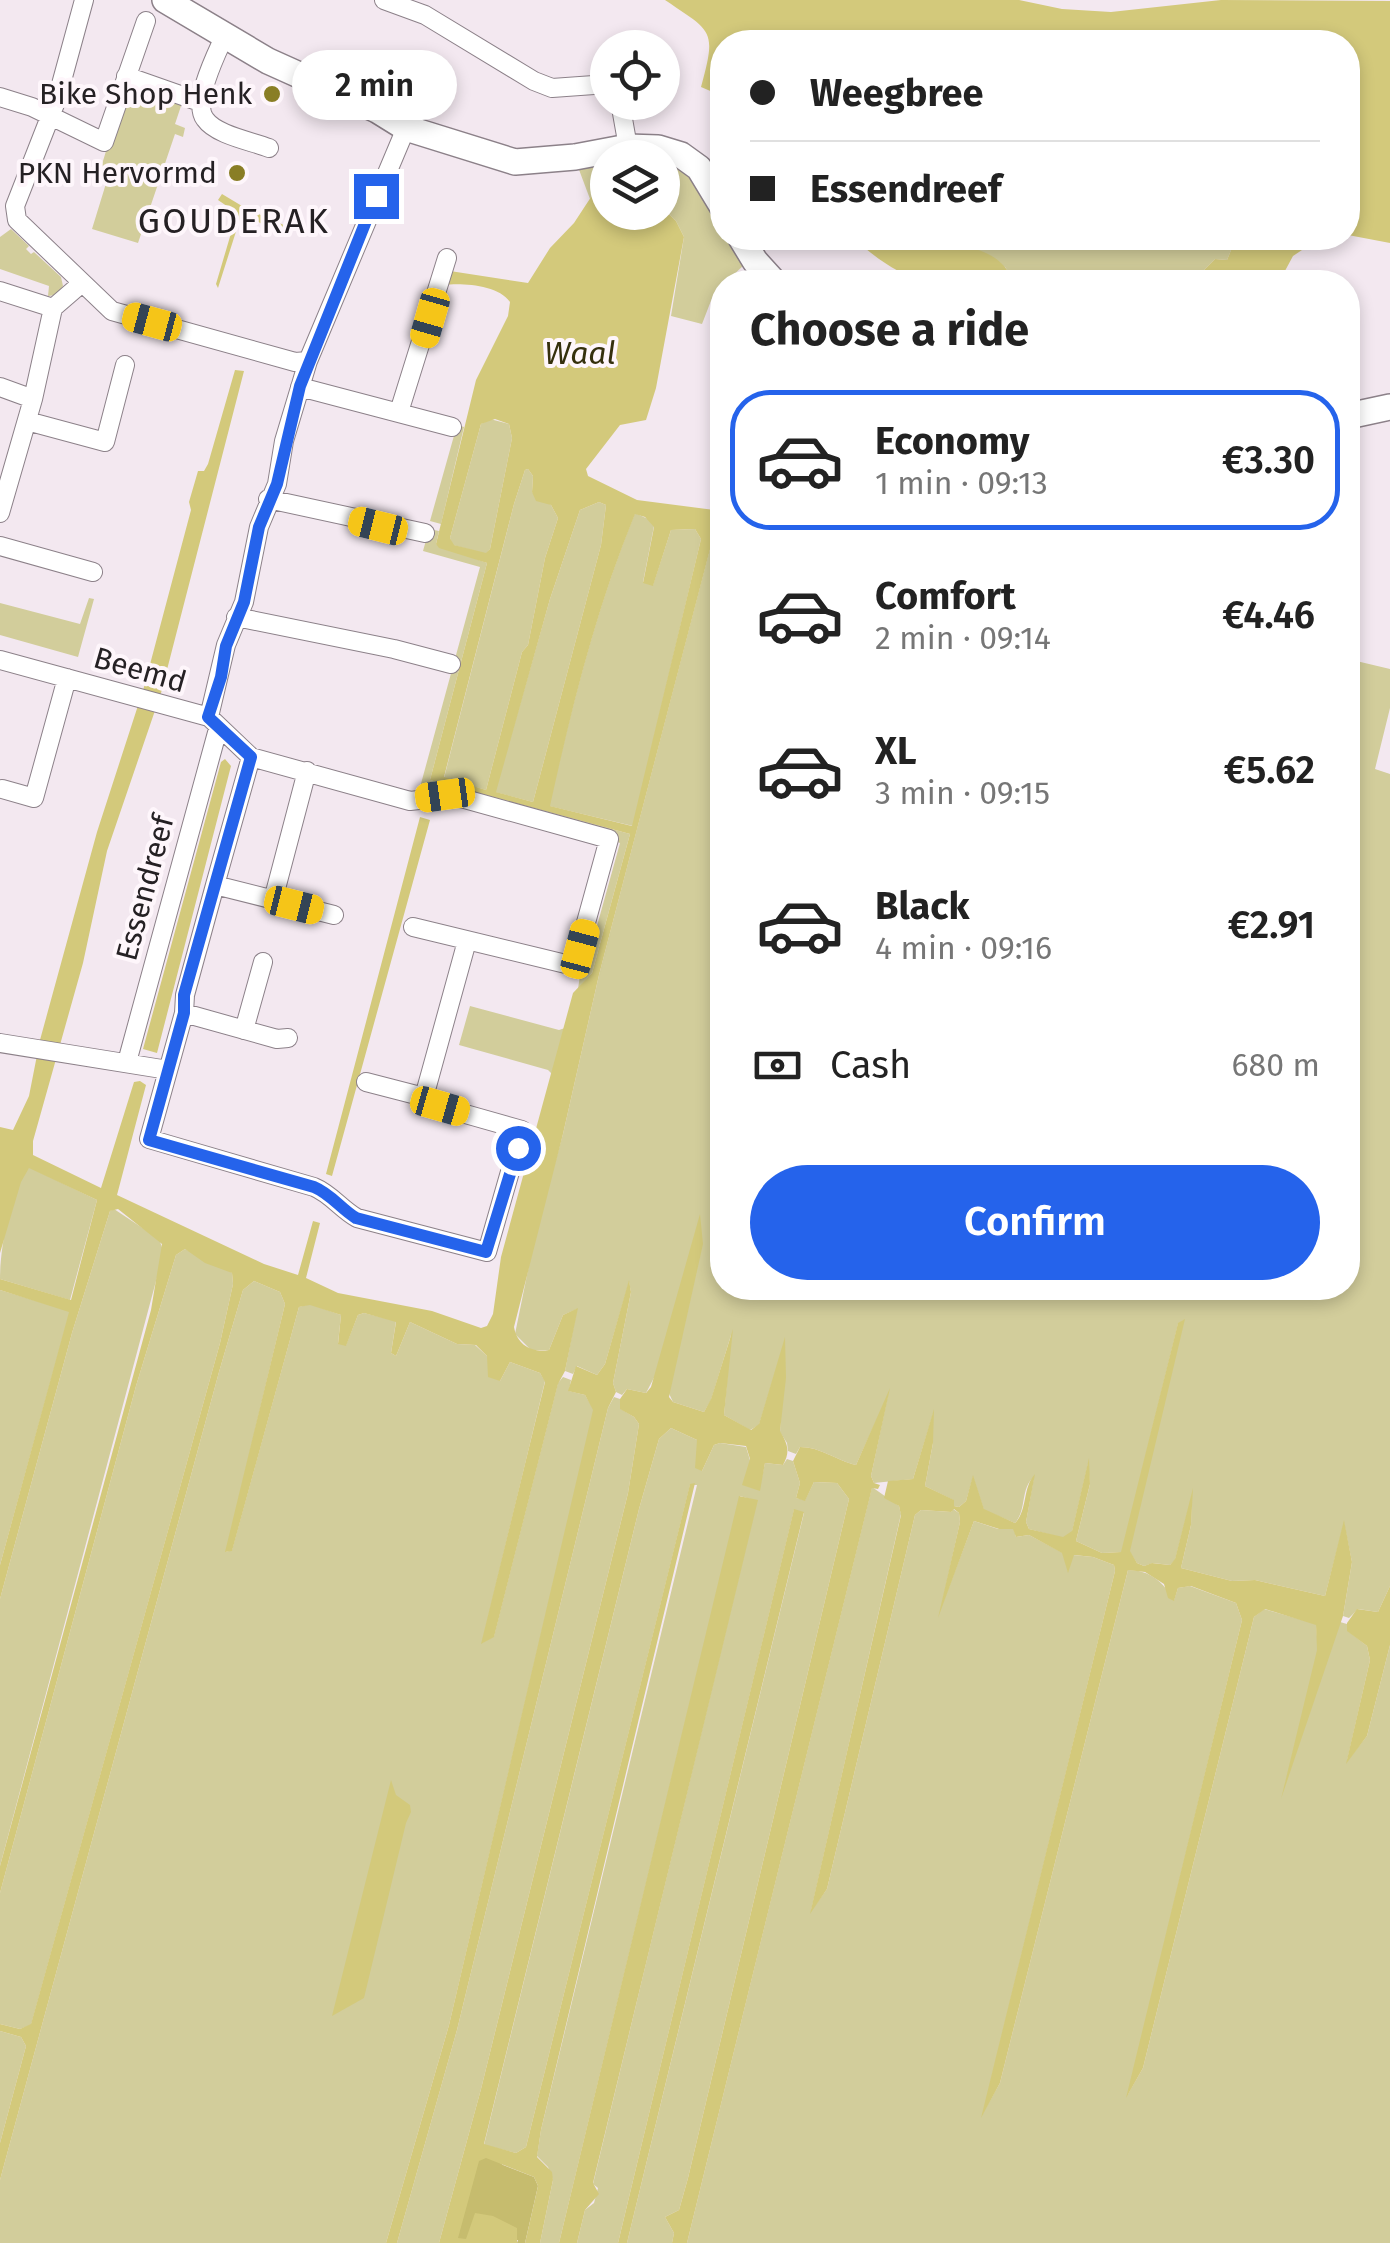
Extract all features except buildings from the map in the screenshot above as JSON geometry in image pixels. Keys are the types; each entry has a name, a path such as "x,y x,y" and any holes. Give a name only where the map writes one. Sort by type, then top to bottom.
{"street":[{"path":"84,0 50,115 15,206 16,220 112,311 296,362 308,361"},
{"path":"165,0 268,61 377,110 406,128 516,162 590,154"},
{"path":"384,0 424,15 534,82 552,88 590,84"},
{"path":"0,97 50,115 104,142 146,21"},
{"path":"224,37 200,102 202,115 210,124 269,148"},
{"path":"126,76 200,102"},
{"name":"Essendreef","path":"128,1062 236,617 244,602 259,527 277,484 300,386 406,128"},
{"path":"680,154 699,168 710,186"},
{"path":"748,250 763,270"},
{"path":"400,412 444,270"},
{"path":"0,513 33,399 53,308 82,284"},
{"path":"0,291 53,308"},
{"path":"26,421 105,442 125,365"},
{"path":"300,386 452,426"},
{"path":"0,387 33,399"},
{"path":"1360,413 1390,407"},
{"path":"268,499 425,534"},
{"path":"0,546 93,572"},
{"path":"236,617 451,664"},
{"name":"Beemd","path":"0,660 163,704 213,723 251,757"},
{"path":"2,789 34,798 68,678"},
{"path":"414,927 574,966 609,839 454,796 410,801 251,757 184,995 184,1013 149,1140 314,1187 326,1192 356,1218 486,1252 522,1130 423,1102 466,940"},
{"path":"273,900 308,771"},
{"path":"215,885 334,915"},
{"path":"244,1030 263,962"},
{"path":"184,1013 277,1039 288,1038"},
{"path":"0,1044 168,1070"},
{"path":"366,1082 425,1093"}],"shaded area":[{"path":"125,89 182,103 175,124 185,128 183,137 175,134 138,243 92,229 108,177 99,174"},
{"path":"590,164 590,199 578,167"},
{"path":"680,170 710,202 710,250 735,250 744,265 739,270 710,270 710,303 702,324 671,316 684,237 680,229"},
{"path":"11,229 29,246 26,249 31,254 34,252 61,277 63,286 56,295 48,296 49,286 0,269 0,237"},
{"path":"952,250 1231,250 1227,260 1215,259 1204,270 1005,267"},
{"path":"490,419 509,424 512,438 486,554 453,545 450,538 481,424"},
{"path":"457,425 464,427 441,524 430,521"},
{"path":"528,469 533,476 532,492 551,505 558,518 545,558 528,645 522,652 486,790 444,778 514,504"},
{"path":"599,502 606,505 601,545 533,802 495,792 550,599 580,510"},
{"path":"635,513 654,526 643,582 653,585 671,530 695,529 701,539 633,826 549,806 597,621"},
{"path":"439,531 436,544 487,563 430,780 630,834 592,973 578,989 620,843 615,841 617,834 450,789 419,791 480,567 423,551 428,533"},
{"path":"710,548 710,1300 1360,1300 1360,662 1390,669 1390,708 1375,769 1390,774 1390,1586 1378,1612 1358,1609 1349,1618 1343,1616 1352,1562 1344,1523 1325,1596 1255,1580 1232,1581 1181,1568 1191,1525 1192,1495 1175,1560 1170,1565 1144,1566 1129,1551 1184,1320 1178,1324 1122,1552 1102,1553 1076,1541 1090,1484 1088,1464 1072,1532 1063,1538 1029,1529 1026,1522 1034,1477 1015,1523 984,1510 973,1477 966,1501 959,1507 925,1486 933,1443 933,1414 913,1479 874,1483 871,1476 888,1395 856,1465 808,1448 800,1447 796,1454 788,1451 780,1432 785,1340 759,1425 750,1430 724,1415 731,1335 704,1412 673,1402 658,1370 646,1393 627,1389 622,1395 616,1392 613,1383 631,1292 629,1282 605,1364 597,1375 577,1366 573,1374 565,1371 577,1309 563,1315 549,1350 531,1350 515,1334 536,1231 563,1134 599,975"},
{"path":"89,598 94,599 78,657 0,635 0,603 80,624"},
{"path":"470,1006 559,1030 565,1028 552,1074 459,1045"},
{"path":"29,1167 97,1200 70,1300 0,1279 7,1221 16,1190"},
{"path":"114,1209 159,1239 163,1250 0,1866 0,1599 72,1333 110,1211"},
{"path":"185,1249 232,1273 233,1284 31,2025 20,2029 0,2024 0,1893 136,1386 176,1255"},
{"path":"254,1281 280,1292 285,1304 226,1552 232,1550 299,1307 310,1304 341,1315 338,1343 346,1345 358,1315 364,1313 396,1321 391,1353 396,1356 410,1322 457,1344 475,1345 487,1356 500,1381 510,1362 540,1373 545,1381 482,1643 494,1636 558,1383 563,1377 571,1380 569,1391 585,1395 594,1410 449,2025 386,2243 0,2243 0,2180 219,1372 243,1290"},
{"path":"0,1290 70,1311 0,1565"},
{"path":"614,1397 620,1399 621,1409 639,1424 628,1493 481,2089 439,2243 397,2243 457,2030 608,1408"},
{"path":"671,1428 697,1440 702,1471 714,1445 746,1447 759,1490 765,1463 783,1465 787,1459 793,1461 800,1483 796,1498 805,1500 814,1482 837,1483 849,1499 688,2178 679,2210 665,2217 674,2233 672,2243 627,2243 804,1513 794,1510 618,2243 577,2243 585,2210 594,2203 598,2188 593,2184 757,1501 740,1496 559,2243 540,2243 553,2180 548,2167 537,2156 541,2130 697,1485 690,1485 526,2147 516,2153 484,2145 639,1509 659,1439"},
{"path":"872,1487 899,1506 901,1514 811,1911 827,1889 915,1515 921,1510 953,1509 959,1513 941,1608 974,1521 998,1529 1014,1529 1016,1537 1029,1535 1063,1553 1068,1571 1073,1555 1114,1565 983,2113 1000,2083 1128,1570 1155,1578 1174,1600 1178,1588 1190,1586 1236,1603 1242,1620 1128,2094 1143,2068 1254,1617 1264,1609 1316,1624 1318,1650 1285,1785 1340,1622 1347,1624 1348,1631 1367,1646 1370,1660 1347,1761 1367,1736 1390,1645 1390,2243 687,2243"},
{"path":"0,2031 21,2037 26,2046 0,2143"},
{"path":"476,2145 503,2165 534,2177 538,2186 525,2243 453,2243"}],"water":[{"path":"665,0 1019,0 1062,9 1111,12 1221,0 1390,1 1390,243 1360,237 1360,30 710,30 710,91 701,87 709,42 693,19"},
{"path":"222,194 286,226 282,235 246,215 240,219 218,288 237,213 218,200"},
{"name":"Waal","path":"590,199 590,230 680,229 684,237 656,388 646,420 620,425 586,469 588,476 637,500 710,509 710,549 599,975 514,1327 518,1339 526,1346 549,1350 563,1315 578,1308 494,1637 481,1644 545,1382 540,1373 510,1362 500,1381 488,1377 487,1356 476,1345 457,1344 410,1322 396,1356 391,1353 396,1322 364,1313 358,1315 346,1346 338,1344 341,1315 310,1305 299,1307 232,1551 225,1552 285,1304 280,1292 254,1281 243,1290 219,1372 0,2180 0,2143 26,2046 21,2037 0,2031 0,2024 20,2029 31,2024 233,1284 232,1273 205,1263 185,1249 176,1255 136,1386 0,1893 0,1866 151,1310 162,1244 118,1209 110,1211 72,1333 0,1599 0,1565 69,1312 0,1290 0,1279 71,1300 97,1200 29,1168 21,1182 0,1253 0,1127 13,1130 29,1096 40,1040 97,832 144,687 198,471 204,471 208,464 235,370 244,371 161,693 107,851 83,963 33,1141 33,1155 101,1188 134,1082 140,1081 146,1085 117,1195 264,1264 298,1275 313,1221 320,1223 306,1278 338,1293 432,1311 481,1328 487,1326 493,1314 501,1257 573,993 592,973 630,834 430,780 487,563 436,544 476,380 508,316 510,302 489,289 444,285 450,271 528,283","holes":["495,419 509,424 512,438 490,549 486,553 454,545 450,538 481,424","525,470 533,476 536,501 551,505 558,518 545,558 528,645 522,652 486,790 444,777 514,504","599,502 606,505 601,545 533,802 496,792 550,599 580,510","635,514 645,517 654,527 643,583 653,586 671,530 695,529 701,539 632,826 550,806 608,586"]},
{"path":"868,250 979,250 1007,270 898,270"},
{"path":"1231,250 1302,250 1293,256 1285,270 1204,270 1215,259 1227,260"},
{"path":"225,759 231,766 157,1053 143,1049 221,762"},
{"path":"420,817 430,820 332,1176 326,1174"},
{"path":"700,1214 703,1244 669,1397 673,1402 704,1412 733,1329 724,1415 751,1430 759,1424 785,1337 786,1378 780,1431 787,1455 783,1465 765,1463 760,1491 742,1485 750,1459 746,1446 714,1445 702,1471 695,1468 697,1440 671,1428 659,1439 484,2144 516,2153 526,2147 690,1484 695,1483 541,2130 537,2157 552,2172 553,2180 540,2243 525,2243 538,2186 534,2177 486,2158 479,2161 458,2238 466,2239 475,2213 493,2216 517,2228 517,2243 439,2243 481,2089 628,1493 639,1424 620,1409 620,1399 627,1389 646,1393 651,1387"},
{"path":"629,1280 631,1292 613,1383 616,1392 608,1408 457,2030 397,2243 386,2243 449,2025 593,1410 585,1395 568,1391 576,1366 597,1375 605,1364"},
{"path":"1185,1319 1130,1551 1137,1563 1144,1566 1170,1565 1175,1559 1193,1488 1191,1525 1181,1568 1232,1581 1255,1580 1325,1596 1344,1520 1352,1562 1343,1616 1281,1799 1317,1650 1316,1625 1265,1609 1254,1617 1143,2068 1126,2098 1242,1620 1236,1603 1191,1586 1178,1588 1174,1601 1168,1598 1164,1584 1145,1572 1128,1570 1000,2083 981,2118 1115,1571 1114,1565 1074,1555 1068,1573 1062,1553 1029,1535 1016,1537 1013,1529 974,1521 938,1618 959,1513 954,1509 921,1510 915,1515 827,1889 810,1914 901,1515 899,1506 884,1498 888,1481 913,1479 934,1409 925,1486 954,1500 954,1506 959,1507 966,1501 973,1475 984,1509 1015,1523 1035,1474 1026,1522 1029,1529 1063,1537 1072,1531 1089,1458 1090,1484 1076,1541 1102,1553 1121,1552 1178,1323"},
{"path":"890,1388 871,1476 880,1485 878,1489 872,1488 687,2243 672,2243 674,2233 665,2217 679,2210 688,2178 849,1499 837,1483 814,1482 805,1501 796,1498 800,1483 793,1461 800,1447 856,1465"},
{"path":"739,1496 758,1500 593,2183 599,2194 585,2210 577,2243 559,2243"},
{"path":"794,1509 804,1512 627,2243 618,2243"},
{"path":"1390,1586 1390,1645 1367,1736 1346,1764 1370,1660 1367,1646 1347,1631 1347,1623 1357,1609 1378,1612"},
{"path":"391,1780 396,1795 410,1805 411,1812 364,1998 332,2016"}],"place":[{"name":"Bike Shop Henk","path":"272,94"},
{"name":"PKN Hervormd","path":"237,173"}],"district":[{"name":"GOUDERAK","path":"234,221"}],"route":[{"path":"376,196 308,361 284,442 277,484 259,527 244,602 226,646 208,717 251,757 184,995 184,1013 149,1140 314,1187 326,1192 356,1218 486,1252 518,1148"}]}
